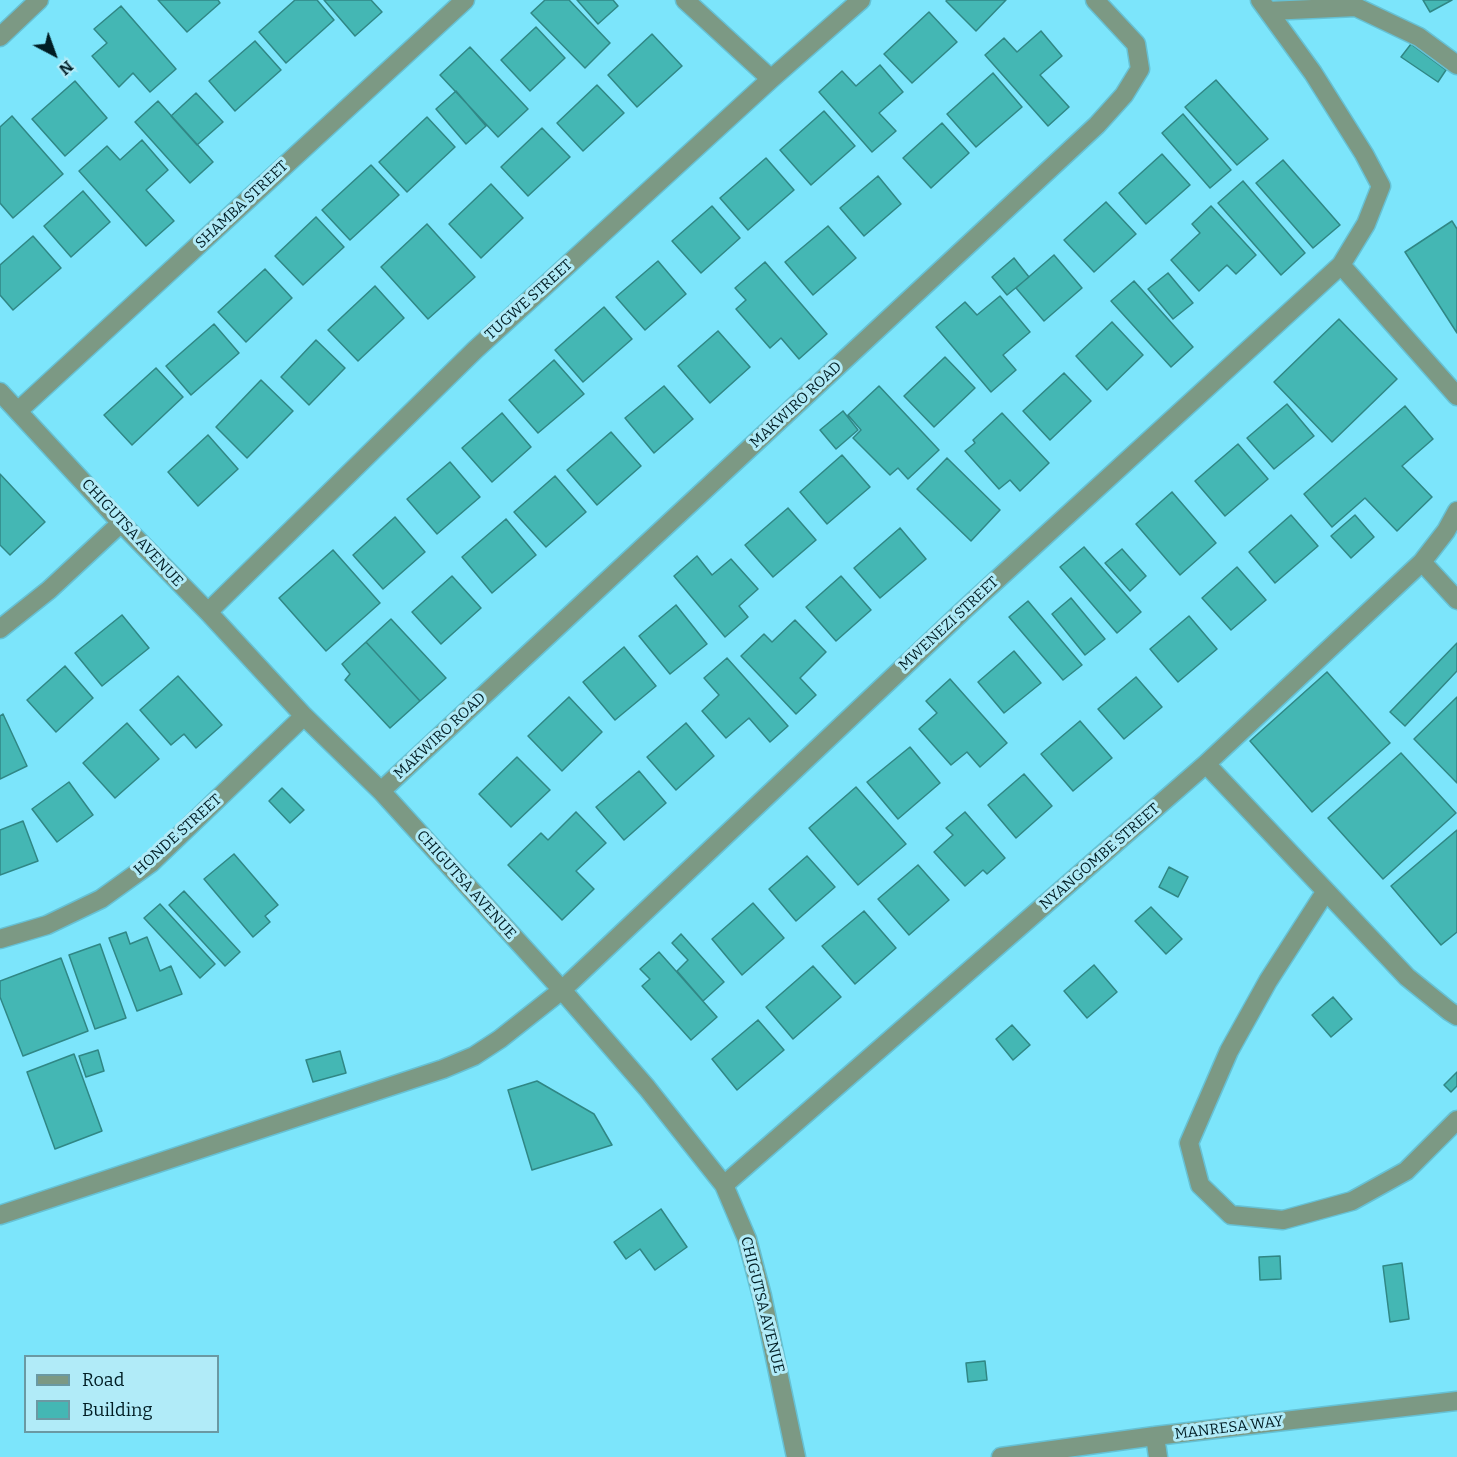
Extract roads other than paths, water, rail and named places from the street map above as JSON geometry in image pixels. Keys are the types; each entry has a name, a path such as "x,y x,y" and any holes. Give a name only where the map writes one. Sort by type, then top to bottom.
{"street":[{"path":"0,37 39,0"},
{"name":"SHAMBA STREET","path":"18,411 465,0"},
{"path":"685,0 771,79"},
{"name":"TUGWE STREET","path":"208,612 475,350 771,79 861,0"},
{"name":"MAKWIRO ROAD","path":"381,791 1097,125 1124,96 1140,69 1136,44 1095,0"},
{"path":"1264,6 1356,7 1419,37 1457,65"},
{"name":"MWENEZI STREET","path":"0,1215 443,1069 474,1056 500,1040 562,990 965,609 1341,265 1366,224 1381,186 1364,154 1313,73 1264,6"},
{"path":"1341,265 1457,396"},
{"name":"CHIGUTSA AVENUE","path":"0,392 304,716 381,791 562,990 647,1088 724,1185 750,1250 796,1457"},
{"name":"NYANGOMBE STREET","path":"724,1185 1206,764 1422,562 1446,531 1457,511"},
{"path":"0,629 49,591 121,523"},
{"path":"1422,562 1457,600"},
{"name":"HONDE STREET","path":"0,939 47,925 101,899 151,863 304,716"},
{"path":"1206,764 1407,977 1457,1016"},
{"path":"1326,891 1268,981 1229,1051 1189,1143 1200,1185 1232,1215 1283,1220 1352,1200 1406,1171 1457,1119"},
{"name":"MANRESA WAY","path":"1001,1457 1457,1401"},
{"path":"1155,1437 1158,1457"}]}
